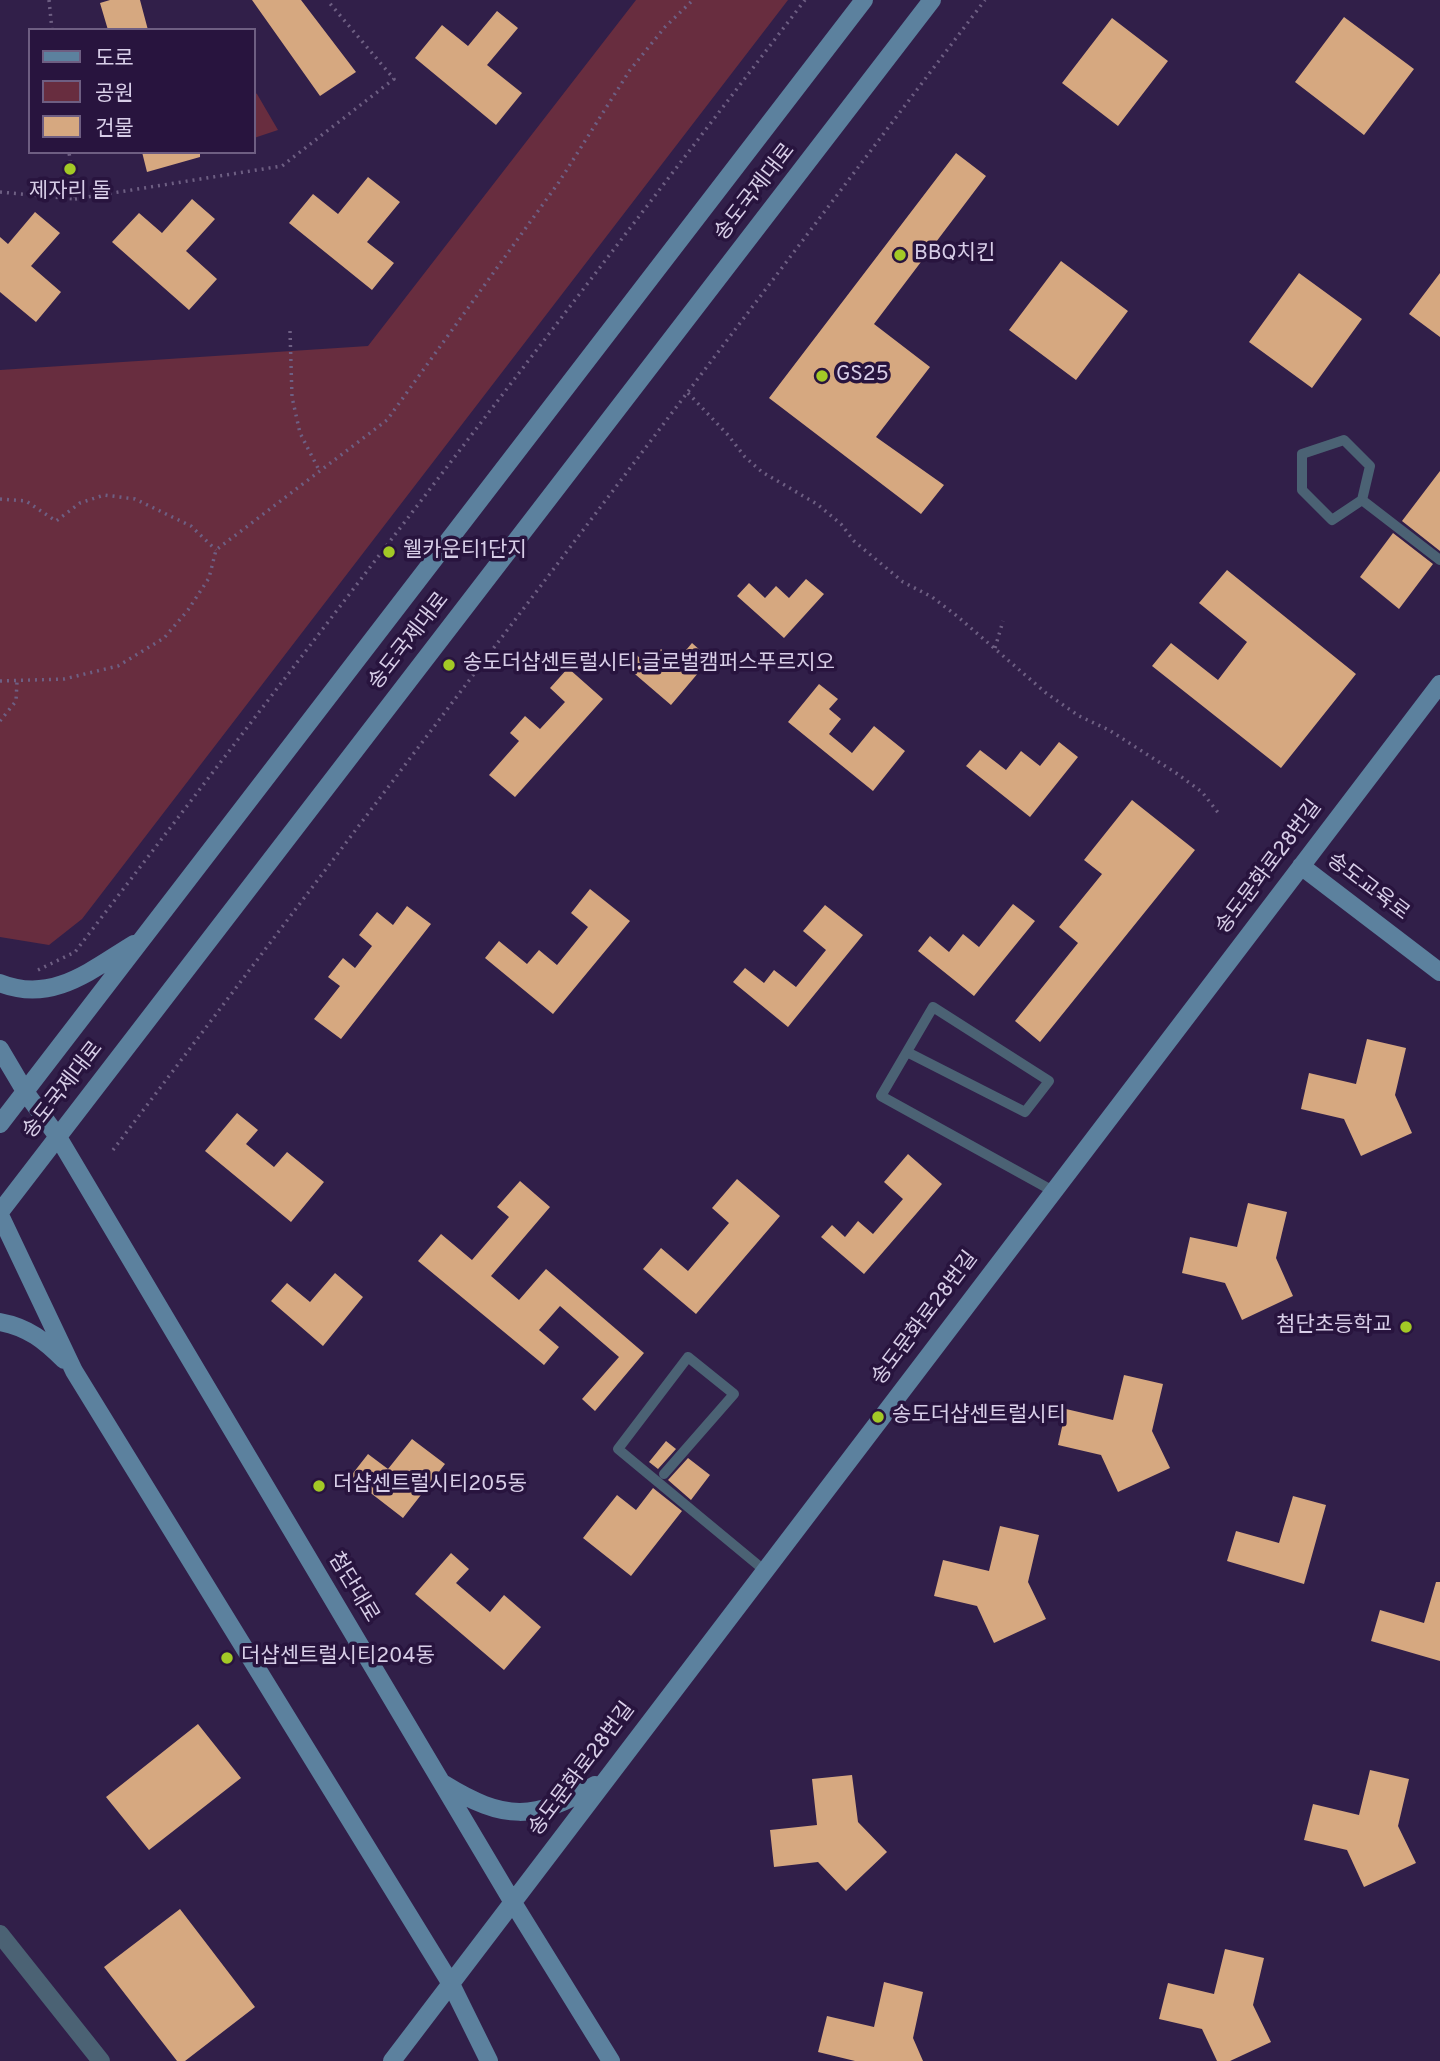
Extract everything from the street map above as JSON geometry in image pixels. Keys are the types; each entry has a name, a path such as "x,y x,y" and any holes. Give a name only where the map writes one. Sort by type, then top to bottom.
{"main road":[{"name":"송도국제대로","path":"0,1124 864,0"},
{"name":"송도국제대로","path":"0,1213 932,0"},
{"name":"송도문화로28번길","path":"392,2061 1440,684"},
{"name":"송도교육로","path":"1301,866 1440,972"},
{"path":"0,984 39,991 64,985 144,939"},
{"name":"첨단대로","path":"0,1049 26,1093 58,1137 441,1783 611,2061"},
{"path":"0,1213 74,1371 451,1984 489,2061"},
{"path":"0,1322 16,1325 42,1338 74,1371"},
{"path":"441,1783 469,1800 502,1812 534,1812 569,1801 604,1780"}],"street":[{"path":"0,1934 101,2061"}],"lane":[{"path":"1344,440 1370,466 1362,500 1332,520 1302,490 1302,454 1344,440"},
{"path":"1362,500 1440,560"},
{"path":"907,1052 1025,1112 1049,1081 933,1007 881,1096 1053,1191"},
{"path":"664,1474 734,1394 688,1357 618,1449 764,1570"}],"path":[{"path":"48,0 52,28"},
{"path":"0,192 75,199 282,166 394,79 327,0"},
{"path":"0,681 64,679 118,666 164,638 188,610 209,578 216,550 387,420 559,182 630,70 665,27 693,0"},
{"path":"36,971 75,952 805,0"},
{"path":"113,1150 985,0"},
{"path":"69,154 75,199"},
{"path":"290,331 292,397 300,433 320,472"},
{"path":"688,393 745,457 762,472 817,504 841,524 854,541 903,582 932,597 1046,693 1079,716 1109,730 1185,779 1202,792 1220,815"},
{"path":"0,499 26,501 56,521 80,503 104,495 135,499 191,526 216,550"},
{"path":"995,648 1003,621"},
{"path":"0,721 16,701 17,682"}],"green space":[{"path":"636,0 788,0 82,919 49,945 0,937 0,370 368,346"},
{"path":"256,93 257,94 278,130 256,137"}],"building":[{"path":"110,0 140,0 147,28 107,28 100,3"},
{"path":"252,0 301,0 356,72 320,96"},
{"path":"497,11 518,28 487,65 522,93 496,125 415,58 442,25 468,46"},
{"path":"1344,17 1414,69 1364,135 1295,82"},
{"path":"1112,18 1168,61 1118,126 1062,83"},
{"path":"956,153 986,176 874,324 930,367 876,437 944,485 921,514 769,398"},
{"path":"142,154 200,154 200,157 147,172"},
{"path":"368,177 400,202 367,242 394,263 372,290 289,223 313,194 338,214"},
{"path":"192,199 215,219 186,251 217,279 189,310 112,242 139,213 162,233"},
{"path":"35,212 60,233 31,266 61,292 36,322 0,292 0,237 8,244"},
{"path":"1061,261 1128,311 1076,380 1009,330"},
{"path":"1299,273 1362,319 1312,388 1249,342"},
{"path":"1440,273 1440,337 1409,314"},
{"path":"1440,471 1440,551 1402,521"},
{"path":"1393,533 1433,564 1399,609 1360,577"},
{"path":"1227,570 1356,674 1281,768 1152,666 1171,643 1218,680 1247,642 1199,603"},
{"path":"806,579 824,594 784,638 737,596 749,583 765,598 776,586 789,598"},
{"path":"692,643 710,659 671,705 622,663 632,651 648,665 661,649 676,662"},
{"path":"568,668 603,699 515,797 489,775 519,741 510,733 525,716 540,729 565,702 550,688"},
{"path":"819,684 838,699 829,709 841,719 829,734 852,753 874,726 905,751 873,791 788,722"},
{"path":"1059,742 1078,757 1030,817 966,766 980,750 1006,770 1021,751 1040,766"},
{"path":"1132,800 1195,850 1040,1042 1015,1021 1078,943 1059,927 1102,874 1084,860"},
{"path":"590,889 630,921 553,1014 485,958 499,941 527,964 539,950 557,965 588,927 571,913"},
{"path":"1013,904 1035,921 974,996 918,951 930,936 949,952 963,934 979,947"},
{"path":"825,905 863,935 788,1027 733,982 745,968 764,983 774,970 796,987 826,950 803,931"},
{"path":"407,906 431,924 341,1039 314,1019 340,986 328,977 343,958 355,968 372,946 359,935 377,912 393,925"},
{"path":"1367,1039 1406,1048 1395,1095 1412,1133 1361,1156 1344,1119 1301,1109 1309,1073 1356,1084"},
{"path":"237,1113 258,1130 246,1144 274,1167 287,1152 324,1182 291,1222 205,1151"},
{"path":"908,1154 942,1184 864,1274 821,1237 832,1225 845,1237 858,1221 873,1234 903,1199 884,1182"},
{"path":"737,1179 780,1216 696,1314 643,1269 661,1248 688,1271 729,1223 712,1208"},
{"path":"520,1181 550,1207 491,1276 519,1300 546,1269 644,1353 595,1411 582,1399 619,1357 560,1306 539,1330 559,1347 544,1365 418,1261 441,1234 472,1260 509,1217 497,1207"},
{"path":"1248,1203 1287,1212 1276,1258 1293,1296 1242,1320 1225,1283 1182,1273 1190,1237 1237,1247"},
{"path":"335,1273 363,1297 323,1346 271,1301 287,1283 310,1302"},
{"path":"1124,1375 1163,1384 1152,1431 1170,1468 1118,1492 1101,1455 1058,1445 1066,1409 1113,1420"},
{"path":"412,1439 445,1464 403,1518 350,1477 368,1454 388,1469"},
{"path":"666,1441 676,1449 658,1469 649,1462"},
{"path":"688,1458 710,1475 691,1500 668,1480"},
{"path":"653,1488 682,1511 631,1576 583,1538 617,1495 636,1510"},
{"path":"1293,1496 1326,1505 1304,1584 1227,1561 1236,1531 1279,1543"},
{"path":"1000,1526 1039,1535 1028,1582 1046,1619 994,1643 977,1606 934,1596 943,1560 989,1571"},
{"path":"451,1553 469,1569 456,1583 490,1612 504,1595 541,1627 504,1670 415,1594"},
{"path":"1436,1582 1440,1582 1440,1661 1371,1641 1380,1610 1424,1623"},
{"path":"198,1724 241,1778 149,1850 106,1797"},
{"path":"1370,1770 1409,1779 1398,1826 1416,1863 1364,1887 1347,1850 1304,1840 1313,1804 1359,1815"},
{"path":"852,1775 858,1822 887,1852 846,1891 818,1862 774,1867 770,1830 817,1825 812,1779"},
{"path":"180,1909 255,2007 185,2061 177,2061 104,1967"},
{"path":"1225,1949 1264,1958 1253,2005 1271,2042 1230,2061 1217,2061 1202,2029 1159,2019 1168,1983 1214,1994"},
{"path":"884,1982 923,1992 913,2038 923,2061 855,2061 818,2052 827,2016 874,2027"}],"place":[{"name":"제자리 돌","path":"70,169"},
{"name":"BBQ치킨","path":"900,255"},
{"name":"GS25","path":"822,376"},
{"name":"웰카운티1단지","path":"389,552"},
{"name":"송도더샵센트럴시티.글로벌캠퍼스푸르지오","path":"449,665"},
{"name":"첨단초등학교","path":"1406,1327"},
{"name":"송도더샵센트럴시티","path":"878,1417"},
{"name":"더샵센트럴시티205동","path":"319,1486"},
{"name":"더샵센트럴시티204동","path":"227,1658"}]}
